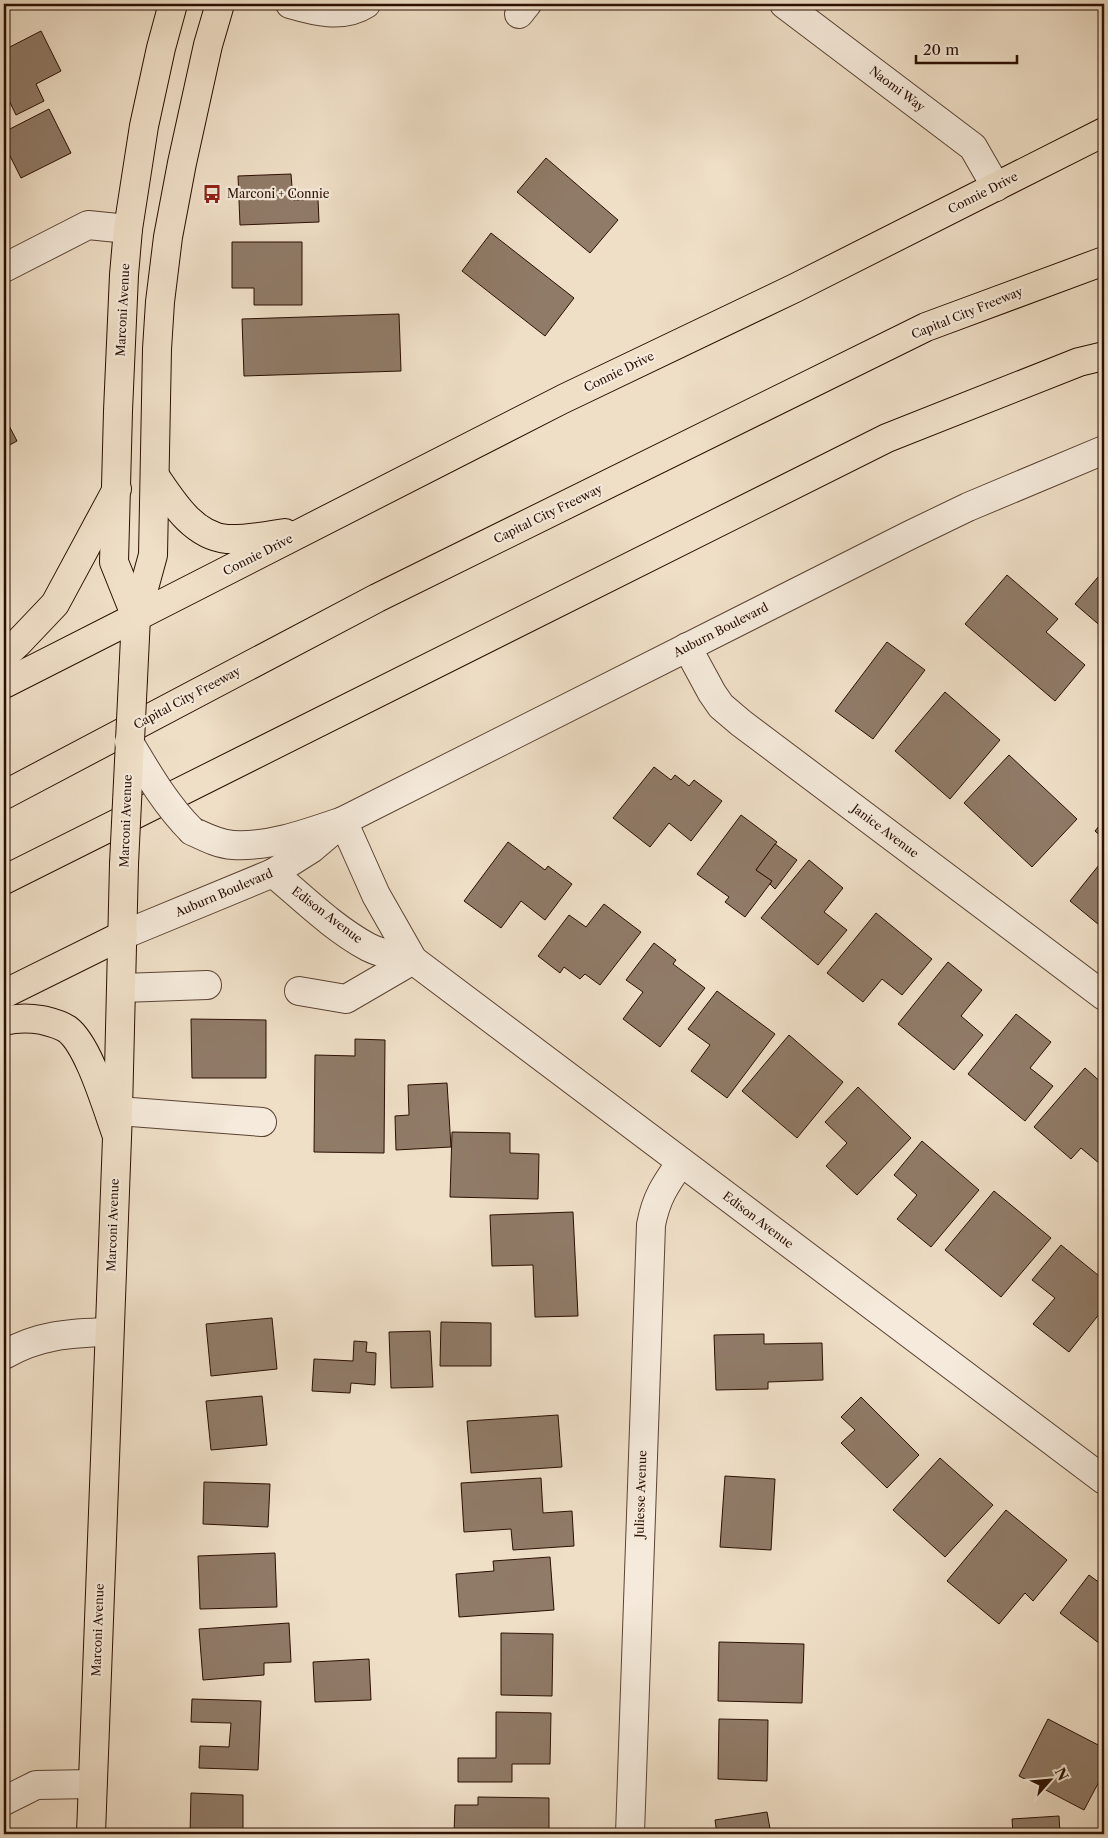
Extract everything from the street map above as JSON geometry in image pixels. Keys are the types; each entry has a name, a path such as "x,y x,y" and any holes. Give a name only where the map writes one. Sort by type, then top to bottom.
{"main road":[{"name":"Marconi Avenue","path":"136,617 114,562 120,350 128,229 144,126 173,4"},
{"name":"Marconi Avenue","path":"91,1834 118,1123 124,864 136,617 153,555 155,403 160,302 168,237 208,45 220,4"},
{"name":"Connie Drive","path":"4,684 564,399 795,288 1104,132"},
{"name":"Capital City Freeway","path":"4,795 377,598 926,327 1104,260"},
{"path":"4,880 886,438 1079,362 1104,356"},
{"path":"155,476 179,510 194,524 208,533 225,539 306,530"},
{"path":"4,656 55,604 117,489"},
{"path":"4,994 123,935"},
{"path":"4,1021 32,1018 53,1023 68,1030 78,1042 88,1060 118,1123"}],"street":[{"path":"290,4 315,11 337,13 360,8 366,4"},
{"name":"Naomi Way","path":"784,4 973,147 996,186"},
{"path":"4,268 88,225 128,229"},
{"name":"Auburn Boulevard","path":"129,742 159,791 177,816 192,831 211,840 231,845 286,839 310,833 343,821 952,515 1104,450"},
{"name":"Janice Avenue","path":"687,647 712,693 721,706 734,718 1104,996"},
{"name":"Auburn Boulevard","path":"123,935 273,873 311,849 343,821"},
{"name":"Edison Avenue","path":"343,821 376,895 413,960 1104,1480"},
{"name":"Edison Avenue","path":"273,873 337,926 369,947 390,955 413,960"},
{"path":"300,991 346,999 413,960"},
{"path":"122,988 207,985"},
{"path":"118,1123 262,1122"},
{"name":"Juliesse Avenue","path":"630,1834 651,1225 654,1206 663,1187 681,1162"},
{"path":"4,1355 22,1344 49,1336 76,1332 109,1332"},
{"path":"4,1801 36,1784 92,1784"}],"building":[{"path":"41,31 61,71 36,84 44,101 16,115 4,90 4,50"},
{"path":"49,109 71,153 21,178 4,144 4,132"},
{"path":"546,158 618,220 590,253 517,192"},
{"path":"291,174 293,200 318,199 319,222 240,225 238,176"},
{"path":"491,233 574,298 545,336 462,271"},
{"path":"232,242 302,242 302,305 254,305 254,288 232,288"},
{"path":"399,314 401,371 244,376 242,319"},
{"path":"4,416 17,441 4,448"},
{"path":"1104,570 1104,629 1075,604"},
{"path":"1007,575 1058,619 1046,632 1085,665 1055,701 965,624"},
{"path":"887,642 925,670 873,739 835,711"},
{"path":"945,692 1000,740 950,799 895,751"},
{"path":"1009,755 1077,819 1032,867 964,803"},
{"path":"654,767 671,780 675,775 689,786 694,780 722,801 691,841 669,823 650,847 613,818"},
{"path":"741,815 777,842 756,870 772,881 745,917 725,902 729,897 697,874"},
{"path":"1104,820 1104,839 1095,831"},
{"path":"508,842 545,870 548,866 572,884 545,920 521,901 501,928 464,901"},
{"path":"775,844 797,860 775,889 770,884 772,881 756,870"},
{"path":"809,860 843,888 824,912 847,930 818,965 761,918"},
{"path":"1099,865 1104,870 1104,929 1070,901"},
{"path":"604,904 641,932 600,985 585,974 580,979 564,967 560,973 538,956 569,915 586,927"},
{"path":"876,913 932,959 902,995 882,979 863,1002 827,973"},
{"path":"654,943 676,960 673,964 705,988 660,1047 623,1019 643,992 626,980"},
{"path":"948,962 982,990 961,1016 983,1035 954,1070 898,1024"},
{"path":"717,991 775,1034 727,1098 691,1071 710,1045 688,1029"},
{"path":"1016,1014 1051,1042 1030,1068 1053,1086 1025,1121 968,1074"},
{"path":"191,1019 266,1020 266,1078 192,1078"},
{"path":"789,1035 843,1082 797,1138 742,1091"},
{"path":"355,1039 385,1040 384,1153 314,1152 315,1055 355,1056"},
{"path":"1085,1068 1104,1085 1104,1159 1100,1164 1081,1148 1071,1159 1034,1127"},
{"path":"447,1083 451,1147 396,1150 395,1116 409,1115 408,1085"},
{"path":"858,1087 911,1138 857,1195 826,1166 847,1143 825,1122"},
{"path":"452,1132 510,1133 510,1153 539,1154 538,1199 450,1197"},
{"path":"922,1141 979,1190 931,1247 897,1219 917,1195 894,1175"},
{"path":"994,1191 1051,1238 1001,1297 945,1250"},
{"path":"573,1212 578,1316 535,1317 533,1265 492,1266 490,1215"},
{"path":"1061,1245 1104,1280 1104,1308 1069,1352 1033,1324 1055,1298 1032,1280"},
{"path":"272,1318 277,1369 211,1376 206,1324"},
{"path":"441,1322 491,1323 491,1366 440,1366"},
{"path":"430,1331 433,1387 391,1388 389,1332"},
{"path":"764,1334 764,1344 822,1343 823,1380 768,1382 768,1389 716,1390 714,1335"},
{"path":"354,1341 367,1342 366,1352 376,1353 375,1385 351,1383 350,1393 312,1391 314,1359 353,1361"},
{"path":"262,1396 267,1445 211,1450 206,1401"},
{"path":"861,1397 919,1455 887,1488 841,1443 855,1430 841,1417"},
{"path":"558,1415 562,1467 471,1473 467,1421"},
{"path":"940,1458 993,1505 945,1557 893,1510"},
{"path":"725,1476 775,1479 771,1550 720,1547"},
{"path":"541,1478 543,1513 572,1511 574,1546 513,1550 511,1529 464,1532 461,1483"},
{"path":"204,1482 270,1484 268,1527 203,1524"},
{"path":"1006,1510 1067,1560 1033,1601 1025,1593 999,1624 947,1581"},
{"path":"275,1553 277,1607 200,1609 198,1556"},
{"path":"550,1557 554,1610 459,1617 456,1574 494,1571 493,1561"},
{"path":"1089,1575 1104,1586 1104,1647 1060,1613"},
{"path":"289,1623 291,1662 264,1663 264,1675 203,1680 199,1629"},
{"path":"501,1633 553,1634 552,1696 501,1695"},
{"path":"719,1642 804,1644 802,1703 718,1701"},
{"path":"369,1659 371,1700 315,1702 313,1662"},
{"path":"192,1699 261,1701 258,1770 199,1768 200,1746 229,1747 231,1723 191,1722"},
{"path":"496,1712 551,1713 550,1764 512,1764 512,1782 458,1782 458,1758 496,1758"},
{"path":"719,1719 768,1720 767,1781 718,1779"},
{"path":"1048,1719 1104,1748 1104,1777 1102,1776 1084,1810 1019,1776"},
{"path":"191,1793 243,1795 243,1834 190,1834"},
{"path":"478,1797 549,1798 549,1834 454,1834 455,1805 478,1805"},
{"path":"767,1812 771,1834 717,1834 715,1820"},
{"path":"1059,1816 1060,1834 1013,1834 1012,1819"}],"place":[{"name":"Marconi + Connie","path":"212,194"}]}
